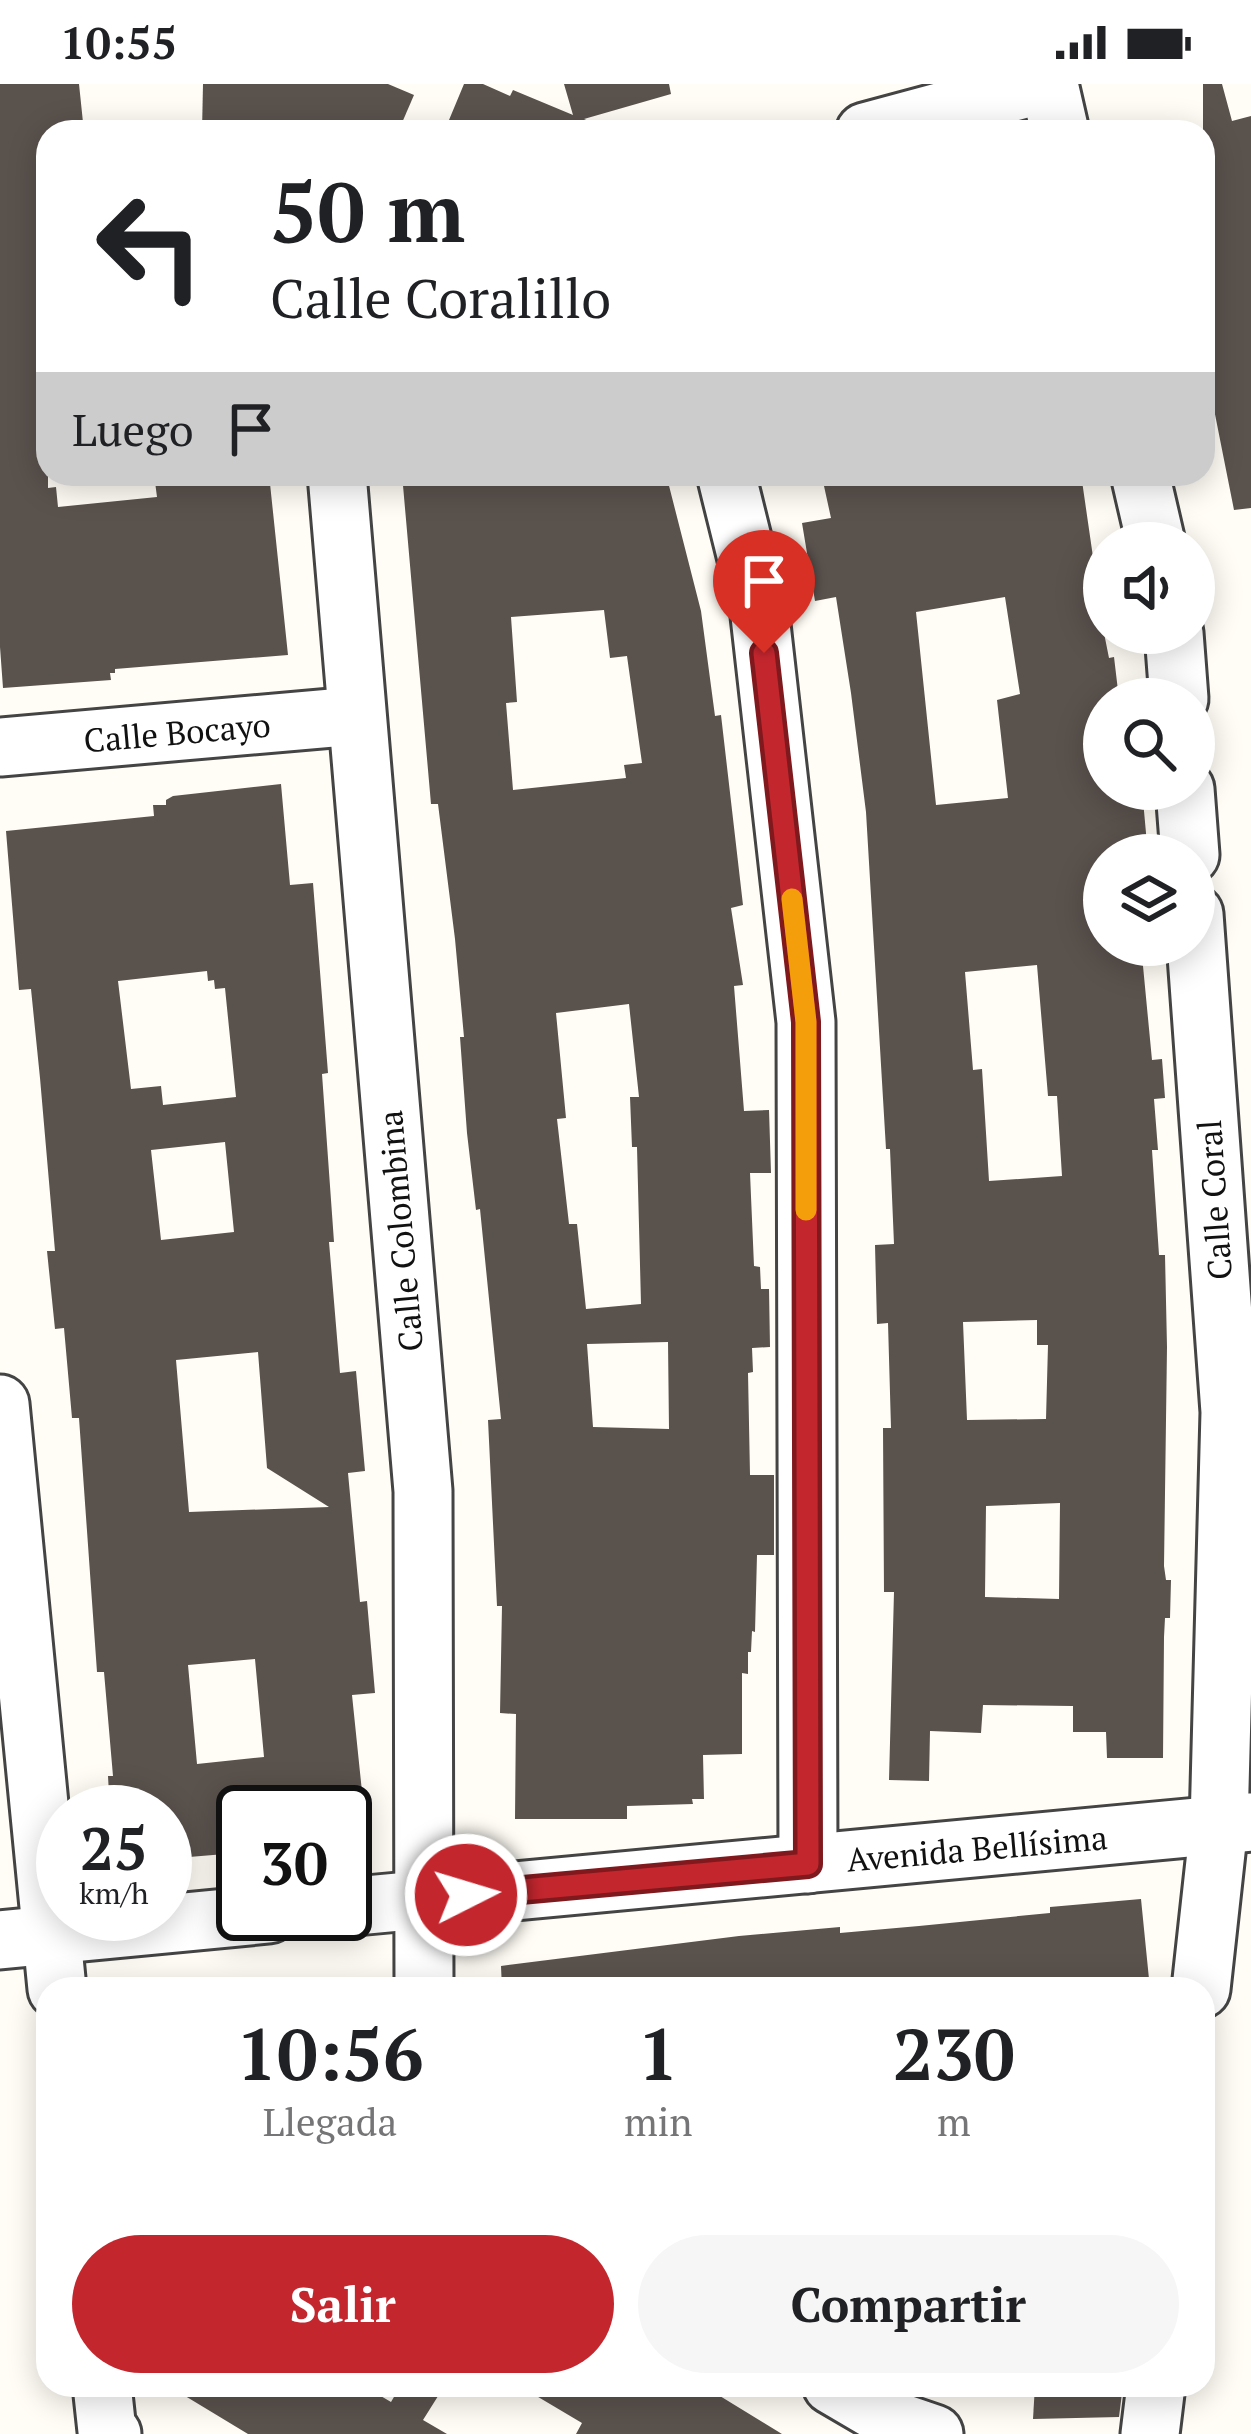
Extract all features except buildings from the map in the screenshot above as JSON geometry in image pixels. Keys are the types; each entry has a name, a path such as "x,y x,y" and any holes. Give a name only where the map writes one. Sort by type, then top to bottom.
{"street":[{"path":"911,120 1046,84 1056,120"},
{"name":"Calle Colombina","path":"338,486 423,1491 424,1977"},
{"path":"730,486 759,608 806,1022 808,1864"},
{"path":"1143,486 1151,522"},
{"name":"Calle Bocayo","path":"0,747 355,716"},
{"name":"Calle Coral","path":"1199,966 1240,1412 1235,1823 1203,1977"},
{"path":"0,1404 36,1955 216,1923"},
{"name":"Avenida Bellísima","path":"372,1904 1235,1823"},
{"path":"103,2397 107,2431 112,2434"},
{"path":"852,2397 890,2420 934,2434"},
{"path":"1150,2434 1155,2397"}],"slow traffic":[{"path":"792,899 806,1022 806,1210"}],"route":[{"path":"466,1895 808,1864 806,1022 764,653"}]}
